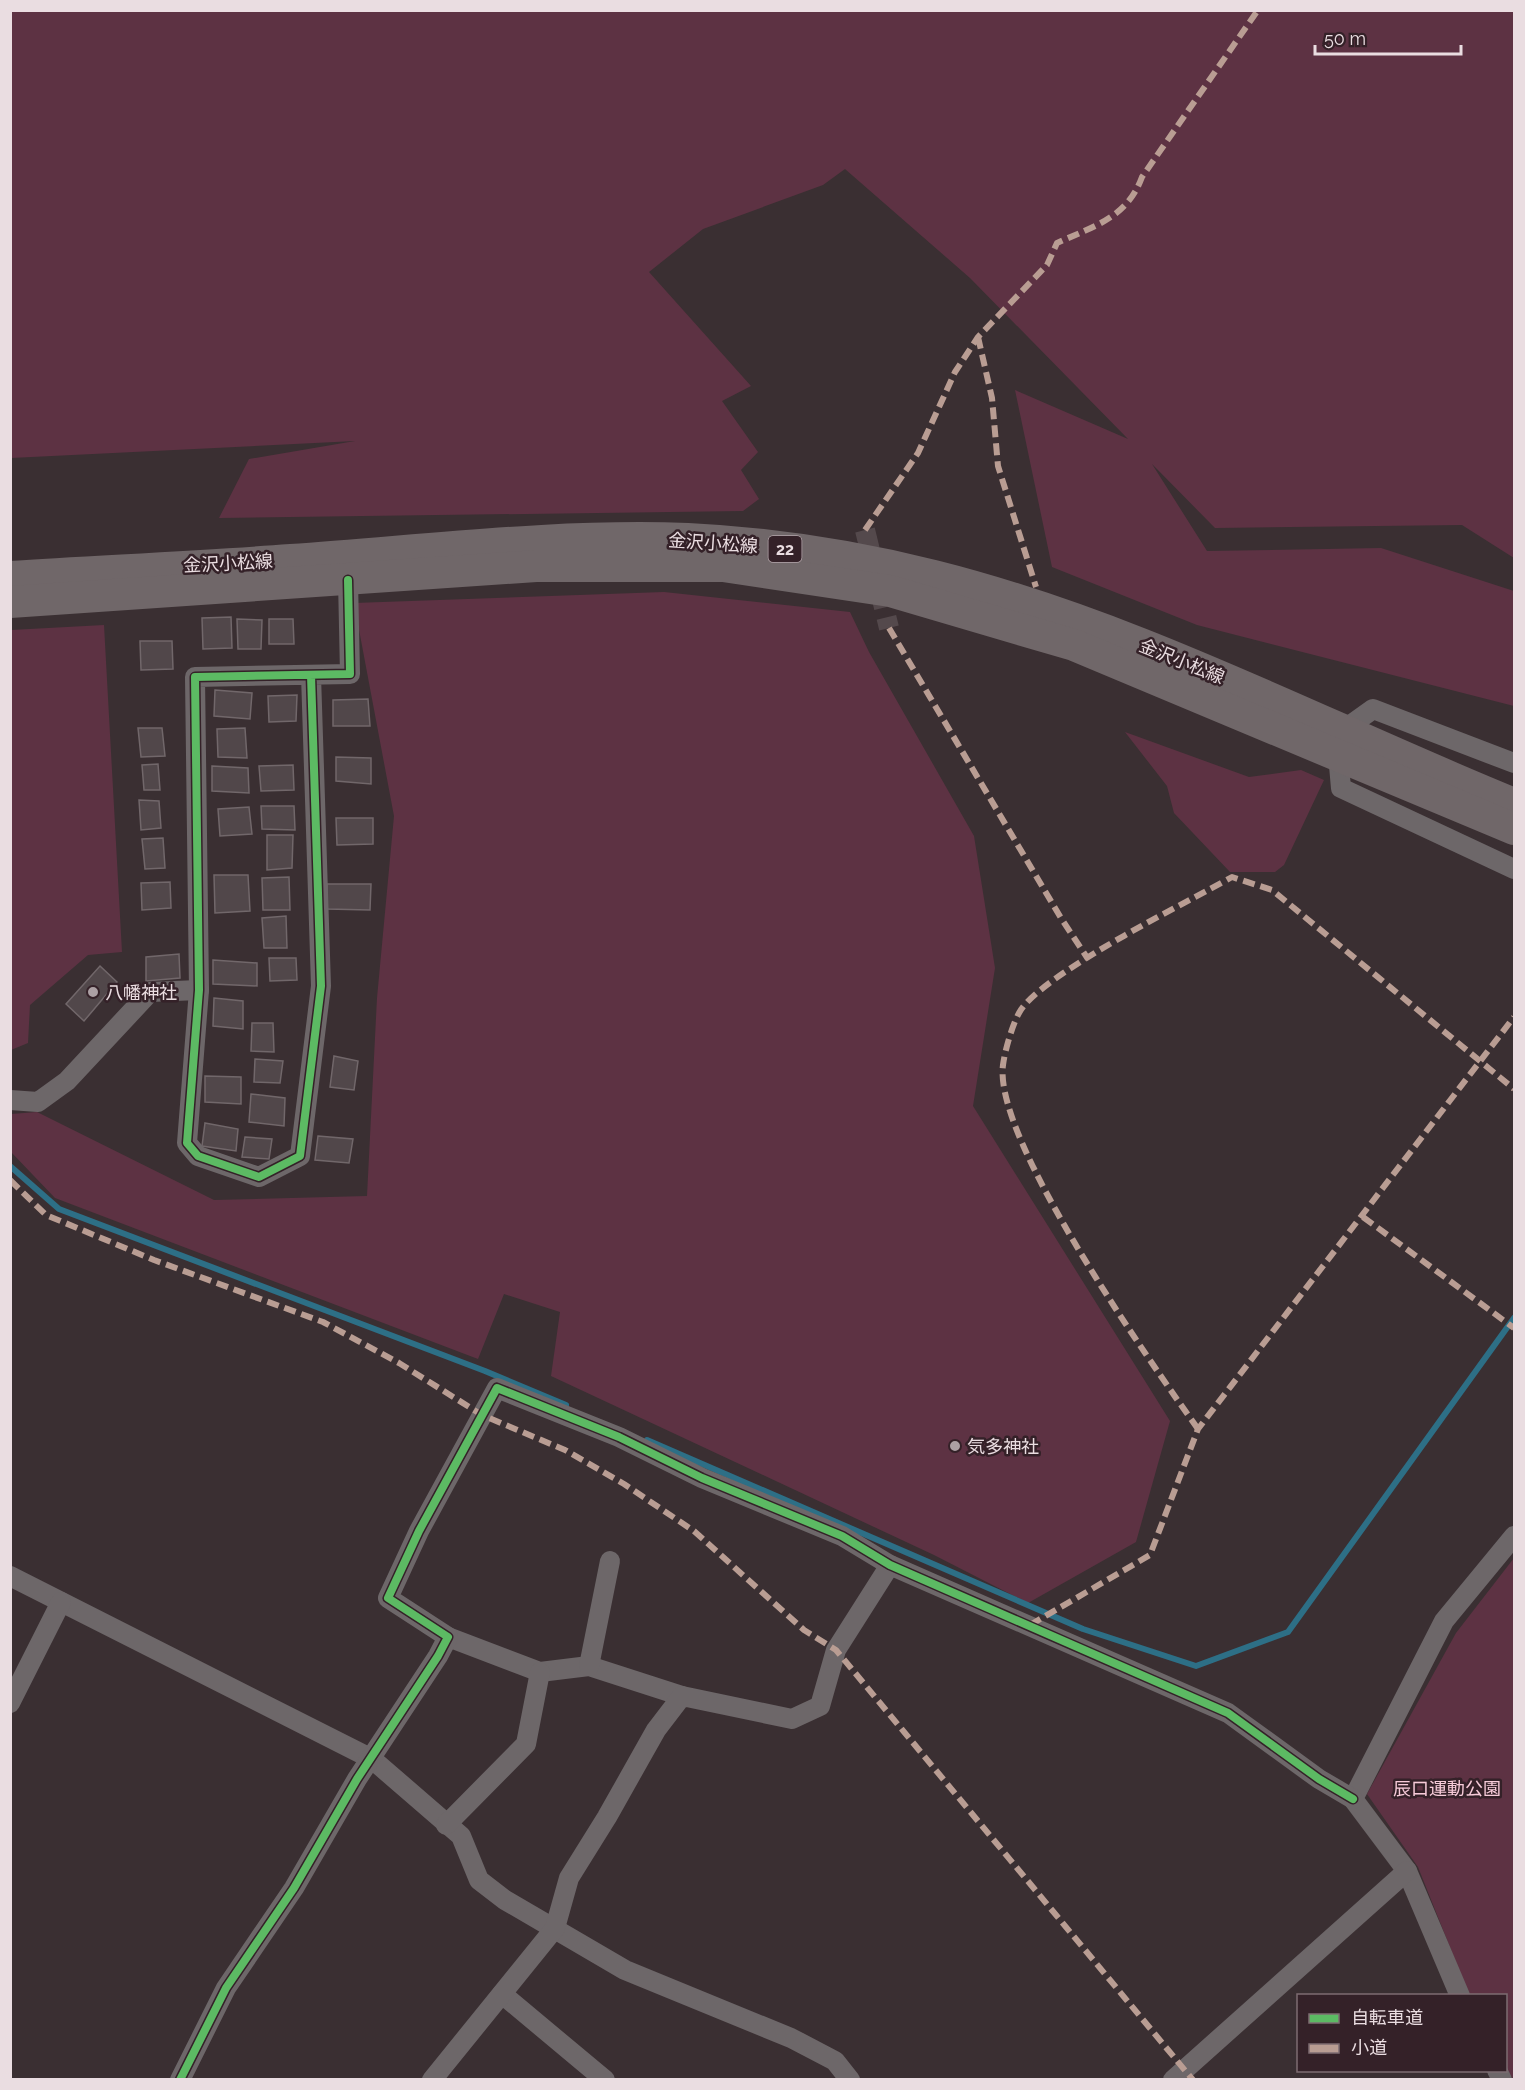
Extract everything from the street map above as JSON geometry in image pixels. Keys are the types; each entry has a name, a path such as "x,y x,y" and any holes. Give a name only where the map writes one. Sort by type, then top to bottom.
{"main road":[{"name":"金沢小松線","path":"10,578 291,560 469,544 689,539 775,547 935,576 1032,605 1166,653 1515,829"},
{"name":"金沢小松線","path":"10,602 536,566 723,566 890,591 1074,645 1515,804"}],"street":[{"path":"311,675 321,986 300,1156 259,1178 198,1156 188,1143 200,990 195,677 350,674 348,580"},
{"path":"1515,763 1373,709 1341,742 1341,788 1515,869"},
{"path":"10,1100 38,1102 68,1081 150,992 200,990"},
{"path":"890,1565 836,1650 820,1706 792,1719 682,1696 589,1666 540,1672 448,1637 388,1598 419,1532 497,1388 619,1437 702,1478 842,1536 890,1565 1228,1713 1319,1779 1353,1799 1407,1871 1460,1994"},
{"path":"1353,1799 1444,1621 1515,1536"},
{"path":"589,1666 610,1561"},
{"path":"10,1576 372,1759 461,1836 479,1880 505,1900 625,1970 791,2038 835,2061 850,2079"},
{"path":"10,1703 61,1602"},
{"path":"180,2079 226,1988 294,1888 357,1779 372,1759 448,1637"},
{"path":"446,1825 526,1744 540,1672"},
{"path":"432,2079 555,1928 569,1878 607,1818 656,1730 682,1696"},
{"path":"1173,2079 1407,1871"},
{"path":"502,1994 605,2079"}],"green space":[{"path":"10,11 1514,11 1514,558 1462,525 1215,528 1152,464 1207,551 1381,548 1514,591 1514,706 1197,625 1052,567 1015,390 1128,439 970,278 845,169 823,185 703,229 649,272 751,386 722,401 758,452 741,470 759,499 743,511 219,518 249,459 355,441 11,458"},
{"path":"664,592 850,612 869,652 974,836 995,968 973,1106 1170,1421 1136,1542 1028,1603 934,1555 551,1376 560,1312 504,1294 478,1359 55,1198 11,1152 11,1114 37,1112 214,1200 367,1196 377,998 394,816 354,603"},
{"path":"104,625 122,952 88,955 30,1005 28,1043 11,1050 11,630"},
{"path":"1125,732 1249,777 1301,770 1324,780 1284,865 1275,872 1230,872 1174,813 1167,786"},
{"name":"辰口運動公園","path":"1514,1558 1514,2079 1507,2070 1507,1994 1469,1994 1418,1867 1367,1794 1456,1633"}],"building":[{"path":"231,617 232,648 203,649 202,618"},
{"path":"237,619 262,620 261,649 238,649"},
{"path":"269,619 293,619 294,644 269,644"},
{"path":"140,641 172,641 173,669 141,670"},
{"path":"215,690 252,693 250,719 214,716"},
{"path":"297,695 296,721 269,722 268,696"},
{"path":"368,699 370,726 333,726 333,700"},
{"path":"138,728 162,728 165,756 141,757"},
{"path":"245,728 247,758 218,757 217,729"},
{"path":"336,757 371,758 371,784 336,781"},
{"path":"158,764 160,790 144,790 142,765"},
{"path":"293,765 294,790 261,791 259,766"},
{"path":"212,766 248,768 249,793 212,791"},
{"path":"139,800 159,801 161,828 141,830"},
{"path":"261,806 294,806 295,830 262,829"},
{"path":"249,807 252,834 220,836 218,809"},
{"path":"336,818 373,818 373,844 337,845"},
{"path":"267,835 293,835 292,868 267,870"},
{"path":"163,838 165,868 145,869 142,839"},
{"path":"214,875 248,875 250,911 215,913"},
{"path":"289,877 290,910 263,910 262,878"},
{"path":"170,882 171,908 142,910 141,883"},
{"path":"327,884 371,884 370,910 327,909"},
{"path":"286,916 287,948 264,948 262,918"},
{"path":"179,954 180,978 146,981 146,957"},
{"path":"269,958 296,958 297,980 270,981"},
{"path":"213,960 257,963 257,986 213,984"},
{"path":"100,966 117,982 84,1021 66,1004"},
{"path":"214,998 243,1001 243,1029 213,1026"},
{"path":"252,1023 273,1023 274,1052 251,1051"},
{"path":"334,1056 358,1061 354,1090 330,1087"},
{"path":"255,1059 283,1061 280,1083 254,1082"},
{"path":"205,1076 241,1077 241,1104 205,1102"},
{"path":"251,1094 285,1098 284,1126 249,1122"},
{"path":"205,1123 238,1129 236,1151 202,1146"},
{"path":"318,1136 353,1139 349,1163 315,1160"},
{"path":"245,1137 272,1139 269,1159 242,1157"}],"waterway":[{"path":"10,1166 59,1209 485,1371 566,1405"},
{"path":"647,1440 1083,1629 1196,1666 1288,1632 1514,1318"}],"tunnel":[{"path":"865,530 889,628"}],"marked path":[{"path":"865,530 918,453 955,372 978,337 1047,265 1057,243 1108,219 1128,202 1142,177 1258,10"},
{"path":"978,337 992,398 998,466 1036,587"},
{"path":"889,628 1061,918 1088,959"},
{"path":"1198,1429 1146,1355 1079,1250 1048,1196 1023,1144 1007,1099 1003,1065 1016,1018 1032,997 1055,979 1116,940 1232,877 1272,890 1514,1089"},
{"path":"1030,1625 1150,1555 1198,1429 1514,1017"},
{"path":"10,1180 46,1215 154,1260 323,1322 399,1363 482,1415 565,1450 624,1484 694,1531 804,1630 836,1650 1193,2080"},
{"path":"1363,1217 1514,1328"}],"cycle path":[{"path":"311,675 321,986 300,1156 259,1177 198,1156 187,1143 199,990 195,677 350,674 348,580"},
{"path":"180,2080 226,1988 294,1888 357,1779 438,1656 448,1637 388,1598 419,1531 497,1388 619,1437 702,1478 842,1536 890,1565 1228,1713 1319,1779 1353,1799"}],"place":[{"name":"八幡神社","path":"93,992"},
{"name":"気多神社","path":"955,1446"}]}
